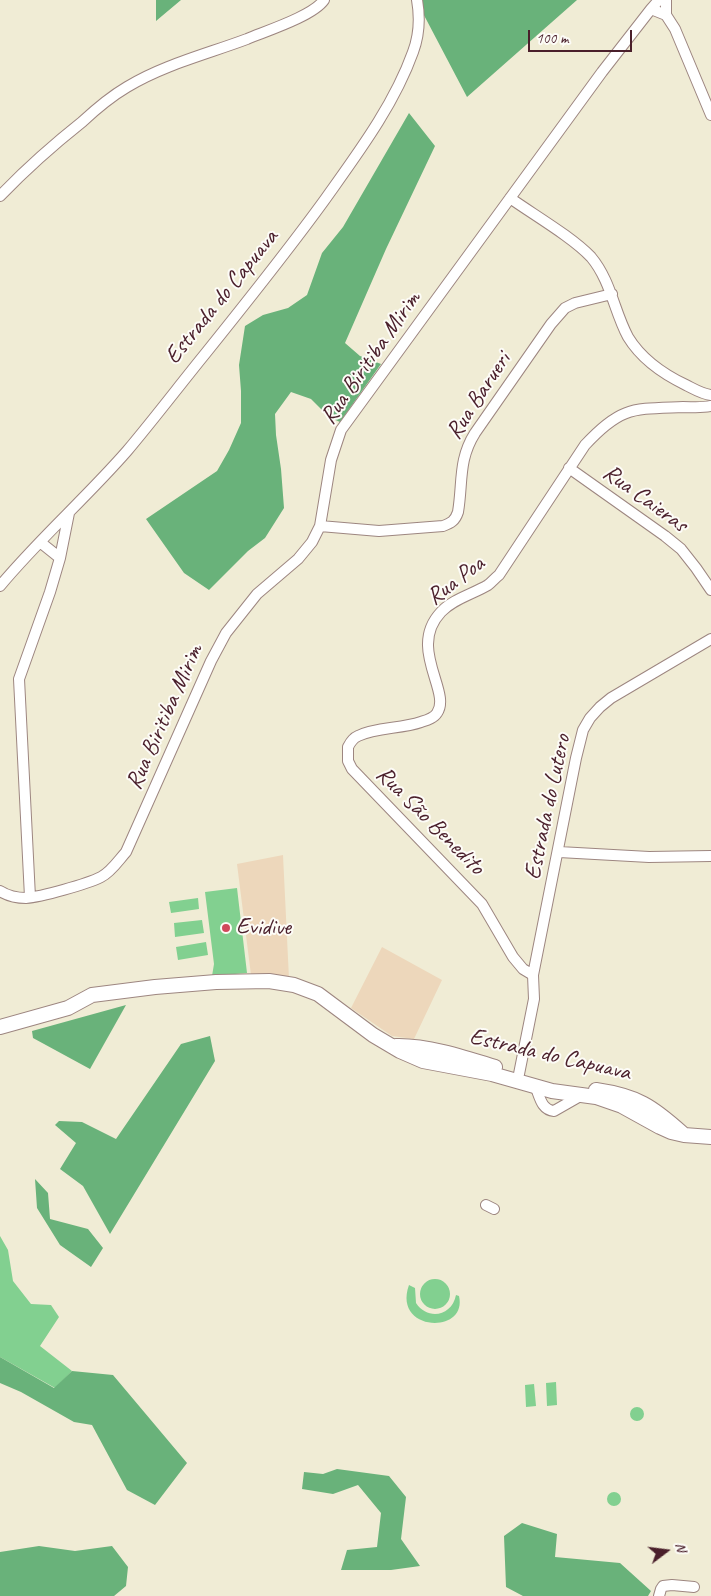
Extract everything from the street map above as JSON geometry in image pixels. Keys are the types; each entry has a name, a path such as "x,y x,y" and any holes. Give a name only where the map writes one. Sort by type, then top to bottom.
{"main road":[{"name":"Estrada do Capuava","path":"0,1027 68,1008 92,995 216,982 269,981 294,985 318,994 373,1035 408,1055 465,1058 550,1084 614,1092 637,1106 660,1127 684,1135 711,1137"},
{"name":"Estrada do Capuava","path":"430,1057 536,1088 637,1106"}],"street":[{"path":"0,196 39,157 110,98 128,86 160,71 300,17 320,5 324,0"},
{"name":"Estrada do Capuava","path":"0,586 126,451 288,250 365,141 396,90 413,51 418,29 417,0"},
{"name":"Rua Biritiba Mirim","path":"30,897 81,884 102,876 126,852 210,661 226,633 257,594 298,560 312,542 320,526 330,460 341,430 510,198 650,9 659,0"},
{"path":"666,0 666,15 679,37 711,115"},
{"path":"650,9 666,15"},
{"path":"510,198 573,242 590,257 603,275 628,336 640,354 671,378 708,395 709,407"},
{"name":"Rua Barueri","path":"320,526 379,531 443,526 451,523 456,519 458,512 463,458 468,444 551,324 565,308 574,302 612,294"},
{"name":"Rua Poa","path":"411,725 434,716 439,711 441,704 428,647 429,634 434,622 442,610 488,585 499,575 509,563 568,468 585,445 602,427 619,415 634,410 709,407"},
{"name":"Rua Caieras","path":"568,468 681,549 711,590"},
{"path":"0,890 13,897 30,897 18,679 50,592 60,558 69,513"},
{"path":"40,542 60,558"},
{"name":"Estrada do Lutero","path":"516,1073 534,999 533,975 583,730 590,718 611,698 711,639"},
{"name":"Rua São Benedito","path":"411,725 356,736 348,747 348,761 352,769 482,904 513,957 523,969 533,975"},
{"path":"558,852 649,857 711,856"},
{"path":"536,1088 549,1110 582,1095"},
{"path":"659,1596 660,1589 667,1585 694,1587"}],"shaded area":[{"path":"283,855 289,979 251,975 237,864"},
{"path":"382,947 442,980 414,1039 392,1036 351,1008"}],"green space":[{"path":"156,0 181,0 156,21"},
{"path":"416,0 577,0 467,97"},
{"path":"409,113 435,146 386,249 345,343 360,356 381,364 340,422 329,417 311,399 291,392 275,414 284,508 265,538 248,551 209,590 184,573 146,519 217,471 241,423 239,365 245,326 263,315 288,308 307,295 322,253 343,227"},
{"name":"Evidive","path":"237,888 247,973 212,976 214,964 205,892"},
{"path":"198,898 199,909 171,913 169,902"},
{"path":"202,920 204,933 175,937 174,923"},
{"path":"206,942 208,955 178,960 176,947"},
{"path":"126,1005 90,1069 33,1038 32,1031"},
{"path":"210,1036 215,1061 110,1234 83,1186 60,1169 76,1143 55,1125 59,1121 82,1122 116,1139 181,1044"},
{"path":"35,1179 48,1193 50,1219 88,1229 103,1248 91,1267 60,1245 37,1208"},
{"path":"0,1236 8,1250 13,1281 31,1304 51,1305 59,1317 40,1346 72,1371 55,1388 0,1357"},
{"path":"435,1279 445,1284 450,1294 445,1304 435,1309 425,1304 420,1294 425,1284"},
{"path":"409,1285 415,1288 416,1303 427,1312 439,1314 445,1312 454,1302 456,1295 459,1296 459,1309 453,1317 443,1322 431,1323 420,1319 411,1312 407,1301"},
{"path":"0,1357 54,1388 72,1371 113,1375 187,1463 155,1505 127,1490 92,1425 74,1422 21,1392 0,1383"},
{"path":"556,1382 557,1405 547,1406 546,1383"},
{"path":"534,1384 536,1406 526,1407 525,1385"},
{"path":"637,1407 642,1409 644,1414 642,1419 637,1421 632,1419 630,1414 632,1409"},
{"path":"337,1469 389,1476 406,1497 401,1539 420,1566 391,1570 341,1570 347,1550 377,1547 381,1513 358,1485 333,1494 302,1489 304,1472 323,1474"},
{"path":"614,1492 619,1494 621,1499 619,1504 614,1506 609,1504 607,1499 609,1494"},
{"path":"522,1523 557,1534 555,1557 620,1563 651,1591 648,1596 523,1596 506,1587 504,1536"},
{"path":"39,1546 75,1551 112,1546 128,1567 126,1586 114,1596 0,1596 0,1552"}],"place":[{"name":"Evidive","path":"226,928"}]}
